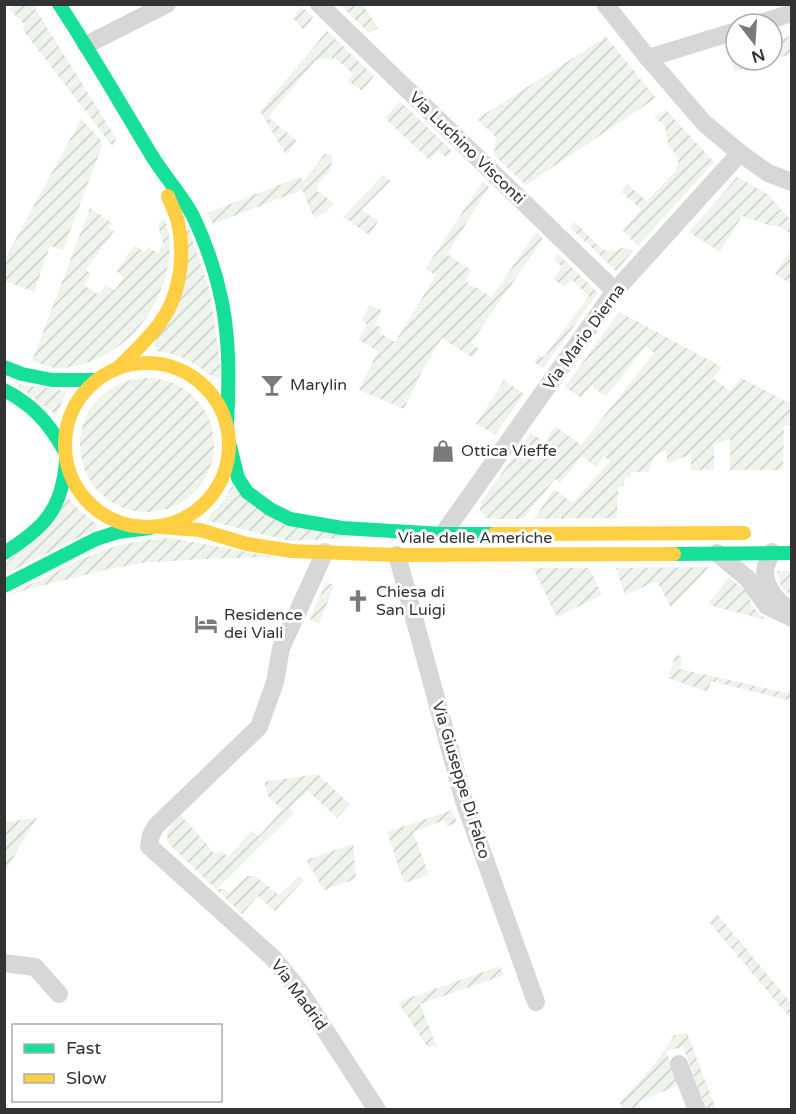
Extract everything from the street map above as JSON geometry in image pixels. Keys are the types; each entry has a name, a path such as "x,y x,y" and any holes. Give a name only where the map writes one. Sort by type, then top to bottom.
{"main road":[{"path":"4,586 96,539 118,532 179,521 195,512 210,499 220,483 227,465 230,446 227,424 228,339 222,301 211,262 192,215 154,159 59,4"},
{"path":"4,553 26,540 46,521 56,506 66,478 66,430 72,411 82,394 97,380 118,368 163,319 173,299 180,275 181,252 178,220 154,159"},
{"path":"118,368 137,364 157,364 176,368 194,377 220,406 227,424"},
{"path":"4,367 22,374 52,380 97,380"},
{"path":"4,390 30,406 49,424 65,456 73,483 87,502 105,517 127,525 155,527"},
{"name":"Viale delle Americhe","path":"230,446 238,478 248,492 270,509 290,519 342,528 443,534 754,533"},
{"name":"Viale delle Americhe","path":"155,527 200,530 247,543 292,550 397,555 792,552"}],"street":[{"path":"86,45 167,4"},
{"name":"Via Luchino Visconti","path":"319,4 615,291"},
{"path":"605,4 704,123 768,173 792,182"},
{"path":"648,58 724,35"},
{"name":"Via Mario Dierna","path":"443,534 615,291 740,153"},
{"name":"Via Madrid","path":"325,552 281,648 276,682 259,727 156,825 149,846 273,958 299,990 377,1110"},
{"path":"772,552 765,567 770,590 781,604 792,608"},
{"path":"717,553 747,578 766,606 792,618"},
{"name":"Via Giuseppe Di Falco","path":"397,555 464,801 536,1002"},
{"path":"4,963 35,967 59,994"},
{"path":"679,1064 697,1110"}],"shaded area":[{"path":"13,4 33,5 116,138 113,147 22,29 25,25 9,9"},
{"path":"340,5 363,5 378,28 369,33"},
{"path":"301,6 313,17 304,30 293,18"},
{"path":"327,31 374,76 362,91 348,81 353,74 335,58 316,60 268,117 297,141 286,155 260,111"},
{"path":"791,36 791,54 784,56 784,38"},
{"path":"606,37 656,98 526,185 494,155 496,137 477,119"},
{"path":"400,101 452,151 447,157 438,152 429,160 385,118"},
{"path":"666,110 714,162 638,246 623,231 641,209 621,192 627,184 647,201 676,171 679,159 668,144 665,126 654,117"},
{"path":"81,119 100,139 102,146 63,250 50,246 34,292 5,281 5,259"},
{"path":"325,154 333,155 330,171 318,183 317,191 334,203 325,213 314,218 302,190 213,224 207,213 300,177 303,182"},
{"path":"383,175 390,181 361,210 378,221 370,235 343,217"},
{"path":"737,177 766,193 791,220 791,234 779,226 771,226 742,216 720,252 689,232"},
{"path":"483,181 489,187 447,254 471,270 465,281 492,297 536,232 543,239 471,343 479,349 473,358 442,338 421,373 404,409 359,390 378,351 358,340 367,324 361,321 370,305 382,311 375,324 382,328 380,333 395,342 436,275 425,269"},
{"path":"90,208 112,223 108,228 114,231 86,270 91,274 84,285 98,294 106,285 115,290 124,277 116,271 135,245 144,252 148,247 158,253 163,244 158,224 164,219 169,236 168,265 158,297 150,312 129,338 102,357 74,366 54,368 32,361"},
{"path":"575,222 602,250 614,251 625,247 633,251 616,271 570,227"},
{"path":"188,226 210,291 222,378 210,375 179,356 156,351 154,344"},
{"path":"789,252 791,254 791,284 775,274"},
{"path":"558,254 598,293 543,368 534,362 538,355 544,357 589,296 572,280 564,287 553,279 562,267 554,260"},
{"path":"619,312 722,367 713,378 730,391 741,378 785,401 791,401 791,425 784,426 783,470 730,470 730,439 714,445 714,470 691,470 691,454 667,464 667,450 654,458 649,472 631,472 630,477 625,477 624,486 618,487 617,518 534,519 554,489 573,503 610,461 604,456 596,467 582,456 560,483 555,479 523,519 488,519 480,510 481,502 531,433 544,442 555,426 581,445 654,353 646,346 606,397 591,385 581,398 565,387"},
{"path":"147,378 173,383 195,397 209,419 214,445 209,471 195,493 173,507 147,512 121,507 99,493 85,471 80,445 85,419 99,397 121,383"},
{"path":"504,380 524,394 495,435 476,424"},
{"path":"16,384 67,391 56,415"},
{"path":"232,486 346,538 290,541 210,521 210,514 222,502"},
{"path":"69,499 97,524 96,529 5,574 5,565"},
{"path":"171,538 274,557 141,563 25,590 5,597 81,559 119,545"},
{"path":"709,567 671,608 657,581 625,595 616,568"},
{"path":"533,568 589,568 602,595 557,617"},
{"path":"777,571 791,571 791,596 781,587"},
{"path":"729,577 747,592 751,604 760,615 768,620 715,607 709,603"},
{"path":"326,582 334,585 319,624 310,619"},
{"path":"676,654 682,657 680,669 787,693 791,687 791,701 711,681 708,692 668,678"},
{"path":"319,775 350,804 337,818 308,791 289,808 294,813 217,889 224,889 229,893 247,876 255,876 279,895 299,876 304,880 275,911 258,896 242,914 168,843 168,830 181,815 215,854 221,851 228,857 252,831 259,836 282,810 268,796 264,782"},
{"path":"452,810 457,823 447,826 445,820 413,832 429,875 404,883 387,832"},
{"path":"37,818 5,871 5,822"},
{"path":"353,844 356,879 324,890 306,860"},
{"path":"717,914 791,1003 791,1019 709,922"},
{"path":"500,966 504,975 420,1004 437,1047 427,1046 398,1002"},
{"path":"687,1033 716,1109 707,1109 683,1047 666,1051 679,1085 638,1102 640,1109 622,1109 620,1101 656,1062 674,1035"}],"traffic: fast":[{"path":"59,4 152,156 189,208 202,237 217,280 225,317 228,364 227,425"},
{"path":"4,367 22,374 52,380 97,380"},
{"path":"4,390 39,415 64,450"},
{"path":"230,446 238,478 247,492 270,509 290,519 342,528 443,534 494,534"},
{"path":"4,553 30,535 48,516 60,493 66,461"},
{"path":"4,586 96,539 118,532 150,528"},
{"path":"674,554 792,553"}],"traffic: slow":[{"path":"118,368 157,327 174,298 180,273 181,247 177,219 168,196"},
{"path":"147,363 163,364 178,369 205,387 223,414 228,429 229,445 228,461 223,476 205,503 178,521 163,526 147,527 131,526 116,521 89,503 71,476 66,461 65,445 66,429 71,414 89,387 116,369 131,364 147,363"},
{"path":"160,527 200,530 247,544 292,551 397,555 674,554"},
{"path":"494,534 744,533"}],"place":[{"name":"Marylin","path":"272,385"},
{"name":"Ottica Vieffe","path":"443,451"},
{"name":"Chiesa di San Luigi","path":"358,601"},
{"name":"Residence dei Viali","path":"206,624"}]}
